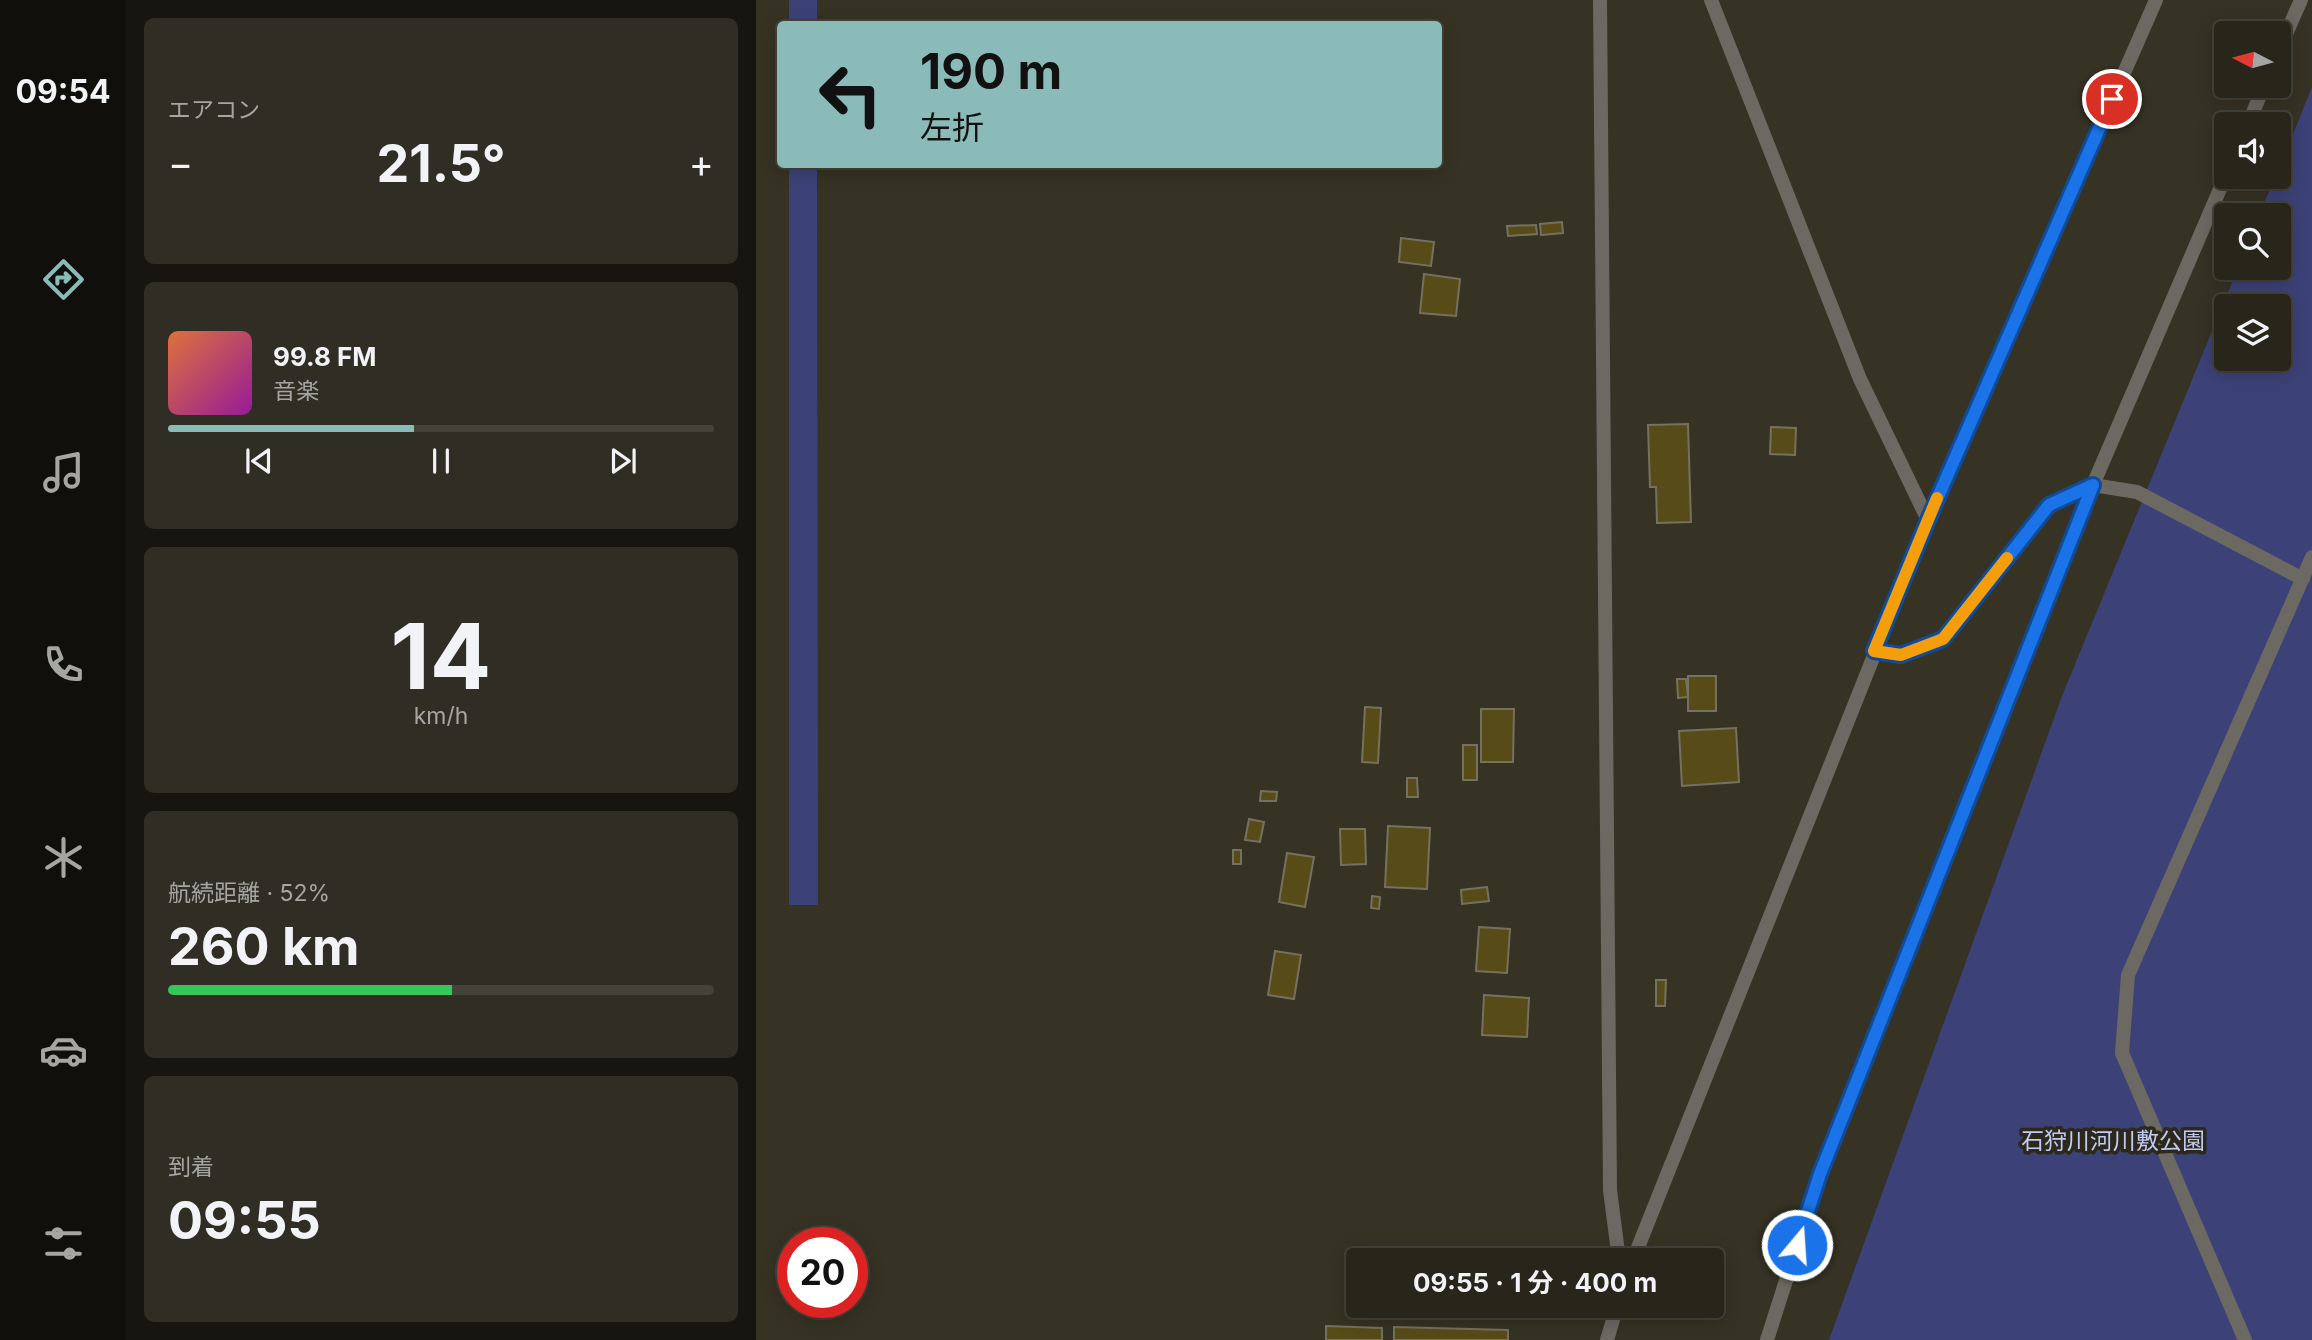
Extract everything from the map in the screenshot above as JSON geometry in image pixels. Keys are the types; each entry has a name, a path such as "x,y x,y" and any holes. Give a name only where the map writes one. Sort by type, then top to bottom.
{"street":[{"path":"1600,0 1610,1190 1617,1248"},
{"path":"1712,0 1860,379 1928,520"},
{"path":"1638,1248 1928,520 2156,0"},
{"path":"2291,23 2301,0"},
{"path":"1767,1340 1820,1174 2093,485 2220,189"},
{"path":"1874,651 1901,655 1943,639 2049,505 2093,485 2137,492 2302,579"},
{"path":"2245,1340 2122,1053 2129,975 2312,558"},
{"path":"1606,1340 1613,1318"}],"green space":[{"path":"789,0 817,0 817,21 789,21"},
{"name":"石狩川河川敷公園","path":"2312,87 2312,1340 1829,1340 2062,696 2214,326 2214,371 2291,371 2291,294 2227,294 2233,280 2291,280 2291,203 2264,203 2270,189 2291,189 2291,139"},
{"path":"789,168 817,168 818,905 789,905"}],"building":[{"path":"1562,222 1563,233 1541,235 1540,224"},
{"path":"1536,225 1537,234 1508,236 1507,226"},
{"path":"1401,238 1434,242 1431,266 1399,262"},
{"path":"1424,274 1460,279 1456,316 1420,313"},
{"path":"1688,424 1691,522 1657,523 1656,487 1650,487 1648,425"},
{"path":"1771,427 1796,428 1795,455 1770,454"},
{"path":"1688,676 1716,676 1716,711 1688,711"},
{"path":"1677,679 1686,679 1688,697 1678,698"},
{"path":"1365,707 1381,708 1378,763 1362,762"},
{"path":"1481,709 1514,709 1513,762 1481,762"},
{"path":"1736,728 1739,782 1682,786 1679,731"},
{"path":"1463,745 1477,745 1477,780 1463,780"},
{"path":"1407,778 1417,778 1418,797 1407,797"},
{"path":"1261,791 1277,792 1276,801 1260,801"},
{"path":"1249,819 1264,822 1260,842 1245,840"},
{"path":"1388,826 1430,828 1427,889 1385,887"},
{"path":"1340,829 1365,829 1366,864 1341,865"},
{"path":"1233,850 1241,850 1241,864 1233,864"},
{"path":"1287,853 1314,857 1305,907 1279,902"},
{"path":"1487,887 1489,901 1462,904 1461,890"},
{"path":"1372,896 1380,897 1379,909 1371,908"},
{"path":"1479,927 1510,929 1507,973 1476,971"},
{"path":"1275,951 1301,955 1294,999 1268,995"},
{"path":"1656,980 1666,980 1665,1006 1656,1006"},
{"path":"1484,995 1529,998 1527,1037 1482,1035"},
{"path":"1326,1326 1382,1328 1382,1340 1326,1340"},
{"path":"1394,1327 1508,1330 1508,1340 1394,1340"}],"slow traffic":[{"path":"1937,498 1874,651 1901,655 1943,639 2007,558"}],"route":[{"path":"1797,1245 1820,1174 2093,485 2049,505 1943,639 1901,655 1874,651 1928,520 2112,99"}]}
